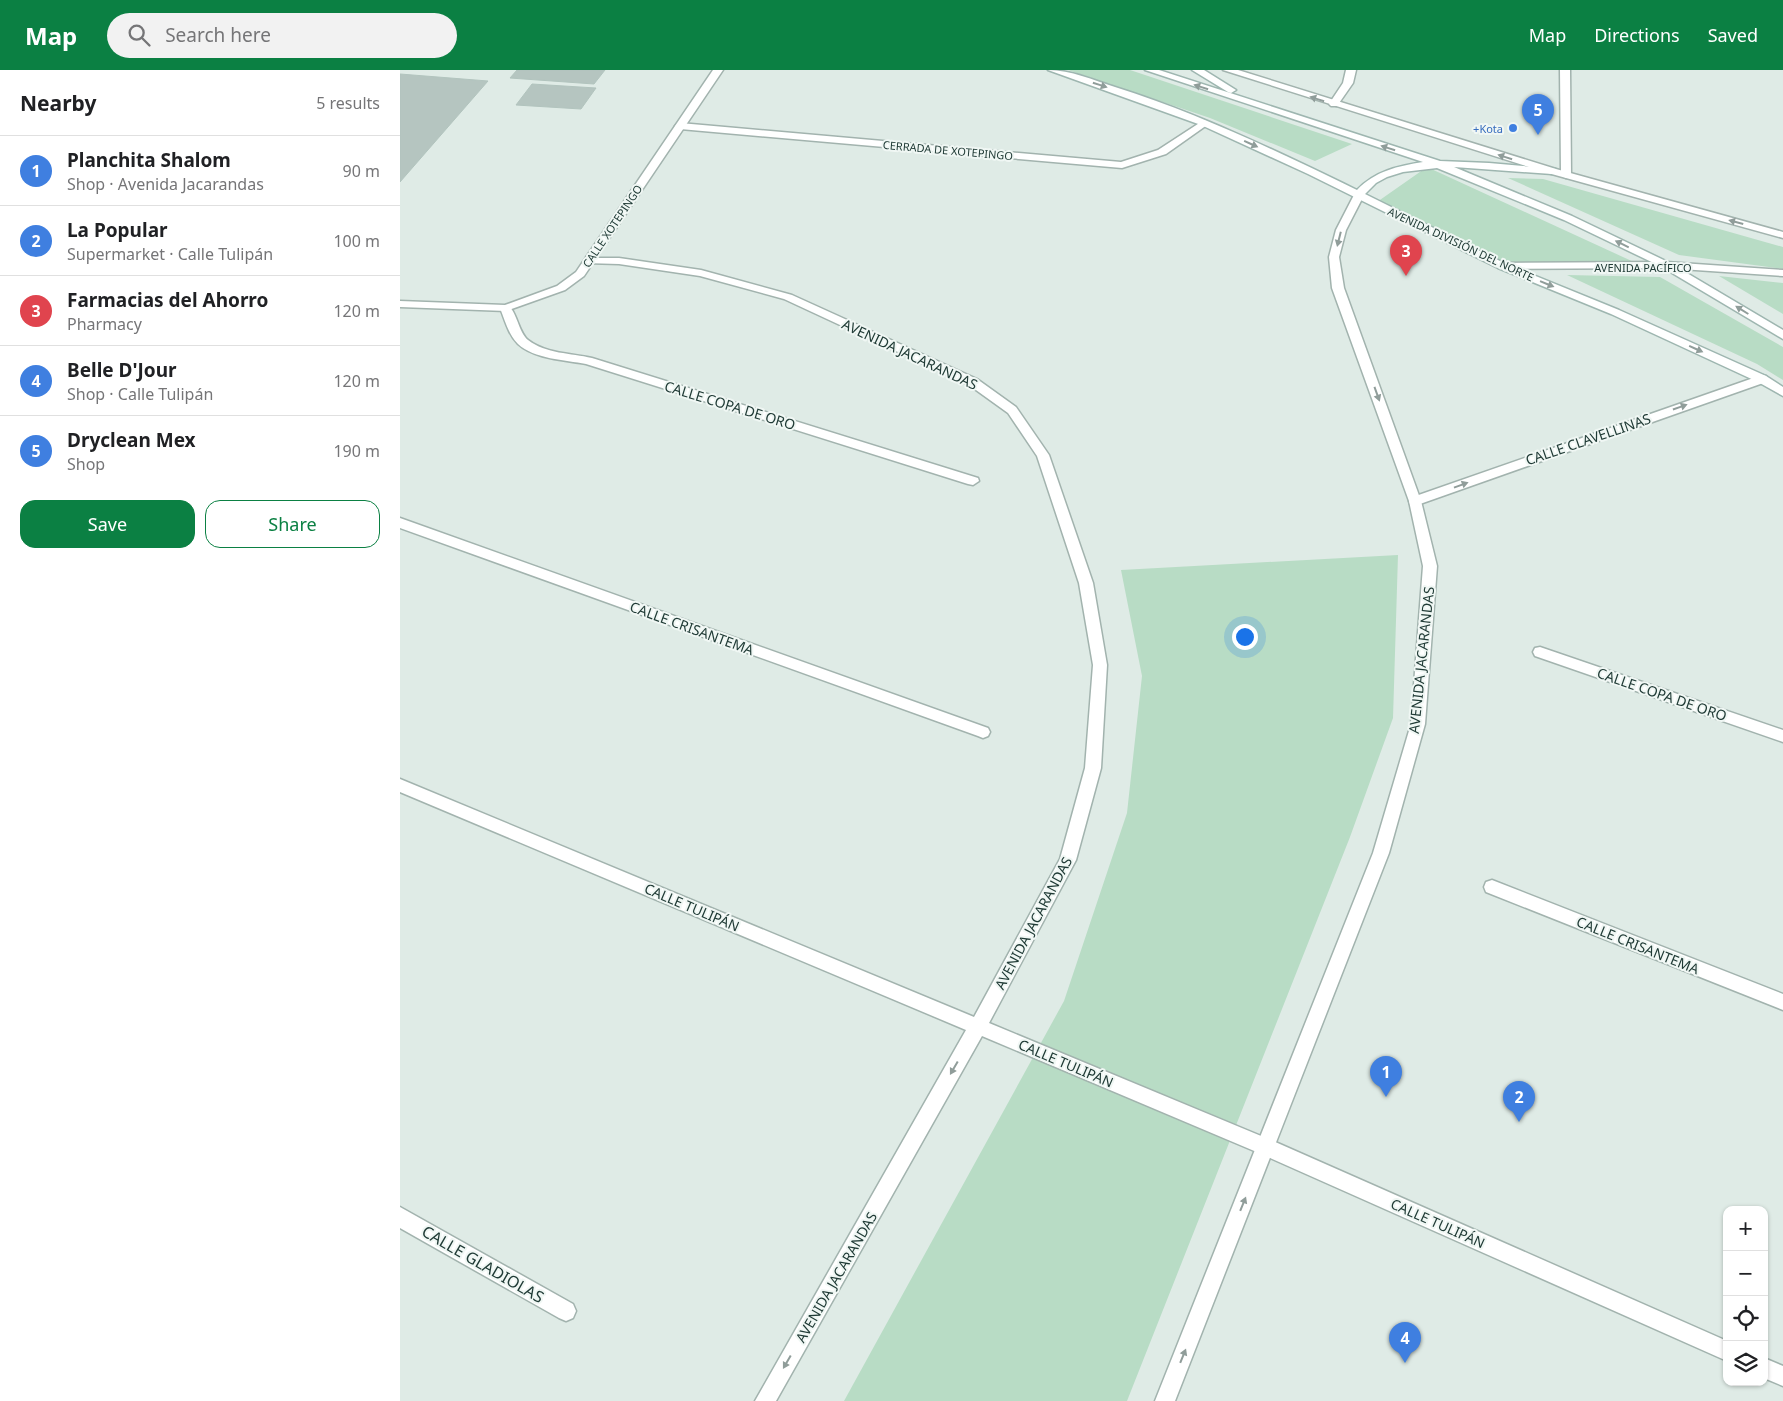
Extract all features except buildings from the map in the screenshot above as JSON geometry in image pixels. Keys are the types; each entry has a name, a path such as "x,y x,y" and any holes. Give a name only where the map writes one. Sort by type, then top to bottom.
{"street":[{"name":"CALLE XOTEPINGO","path":"402,306 506,308 561,288 580,274 718,70"},
{"name":"AVENIDA DIVISIÓN DEL NORTE","path":"1053,70 1125,93 1204,123 1359,195 1502,266 1615,312 1762,379 1783,392"},
{"path":"1150,70 1435,163 1568,218 1666,265 1783,336"},
{"path":"1197,70 1255,105"},
{"path":"1228,70 1552,171 1783,235"},
{"path":"1334,104 1348,83 1351,70"},
{"path":"1565,70 1566,175"},
{"name":"CERRADA DE XOTEPINGO","path":"680,126 1122,165 1162,152 1204,123"},
{"path":"1435,163 1552,171"},
{"name":"AVENIDA JACARANDAS","path":"1165,1401 1381,853 1418,724 1430,566 1415,501 1361,347 1338,288 1334,257 1341,230 1359,195 1369,183 1382,175 1435,163"},
{"name":"AVENIDA JACARANDAS","path":"589,261 619,261 701,273 788,296 973,382 1012,410 1043,456 1086,583 1100,665 1092,768 1068,860 978,1026 765,1401"},
{"name":"AVENIDA PACÍFICO","path":"1502,266 1666,265 1783,273"},
{"name":"CALLE COPA DE ORO","path":"506,308 514,328 523,342 547,352 588,361 973,481"},
{"name":"CALLE CLAVELLINAS","path":"1415,501 1762,379"},
{"name":"CALLE CRISANTEMA","path":"400,523 983,732"},
{"name":"CALLE COPA DE ORO","path":"1540,652 1783,736"},
{"name":"CALLE TULIPÁN","path":"400,785 1266,1147 1723,1349"},
{"name":"CALLE CRISANTEMA","path":"1492,887 1783,1002"},
{"name":"CALLE GLADIOLAS","path":"400,1216 566,1311"},
{"path":"1768,1370 1783,1376"}],"green space":[{"path":"1068,70 1130,70 1352,144 1315,161 1210,118"},
{"path":"1427,167 1636,263 1502,262 1377,202"},
{"path":"1508,178 1543,179 1783,247 1783,269 1679,255"},
{"path":"1567,275 1660,277 1783,347 1783,380 1757,364"},
{"path":"1719,276 1783,283 1783,314"},
{"path":"1398,555 1393,718 1350,837 1127,1401 844,1401 1064,1001 1127,813 1142,676 1121,570"}],"place":[{"name":"+Kota","path":"1513,128"},
{"name":"Dryclean Mex","path":"1538,135"},
{"name":"Farmacias del Ahorro","path":"1406,276"},
{"name":"Planchita Shalom","path":"1386,1097"},
{"name":"La Popular","path":"1519,1122"},
{"name":"Belle D'Jour","path":"1405,1363"}]}
